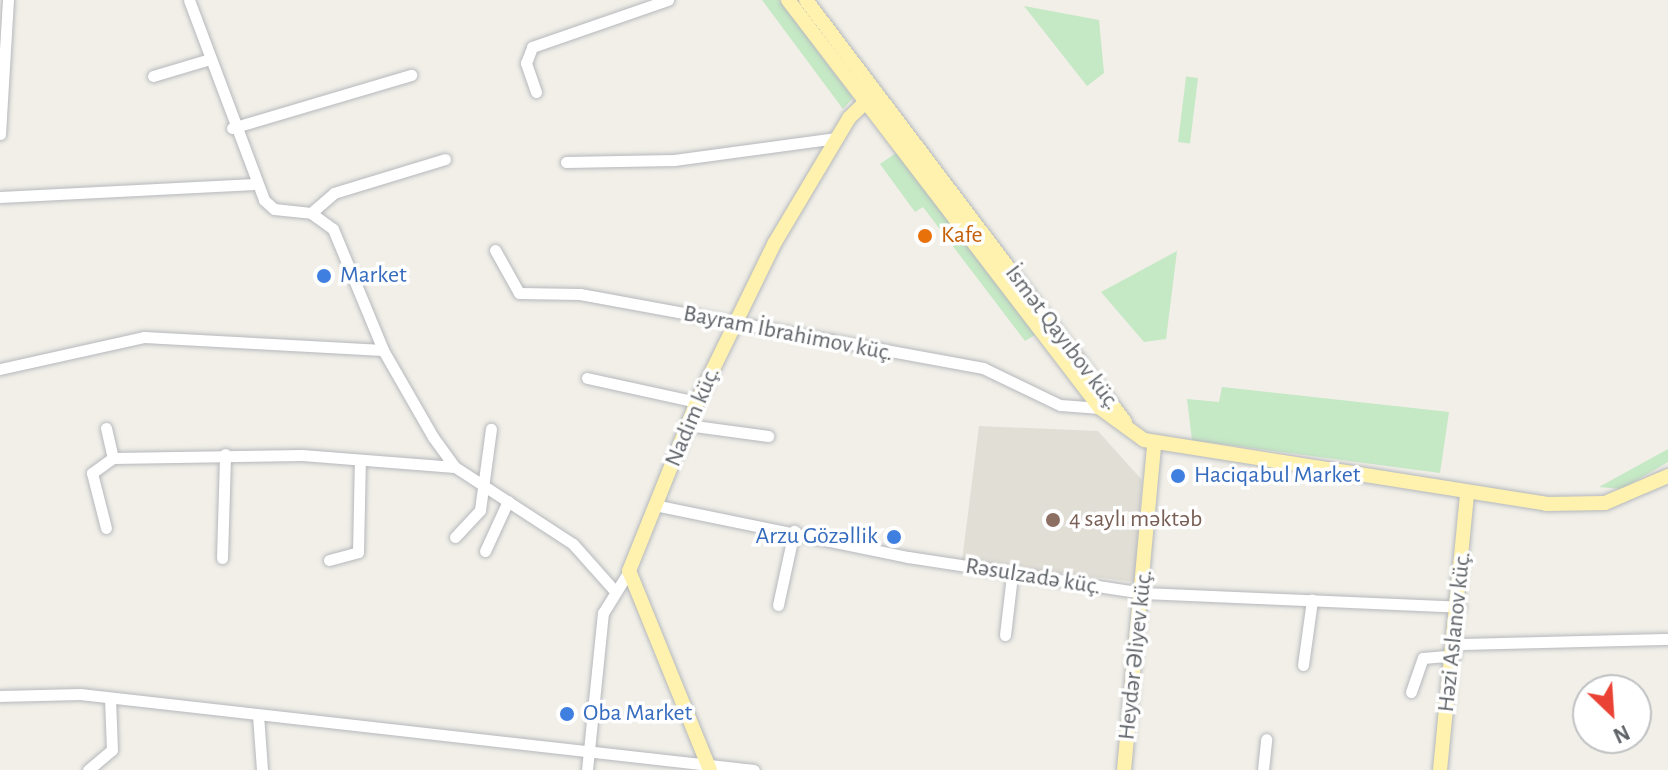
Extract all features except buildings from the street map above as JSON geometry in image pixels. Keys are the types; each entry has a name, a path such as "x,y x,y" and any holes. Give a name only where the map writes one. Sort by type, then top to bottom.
{"main road":[{"name":"İsmət Qayıbov küç.","path":"788,0 870,97 1130,429"},
{"name":"İsmət Qayıbov küç.","path":"806,0 870,97 1100,408 1130,429"},
{"name":"Nadim küç.","path":"629,571 659,506 687,425 734,323 837,138 870,97"},
{"path":"1130,429 1154,444 1467,494 1576,505 1623,498 1668,476"},
{"name":"Heydər Əliyev küç.","path":"1124,770 1143,593 1154,444"},
{"name":"Həzi Aslanov küç.","path":"1440,770 1456,650 1467,494"},
{"path":"629,571 709,768"}],"street":[{"path":"0,134 8,0"},
{"path":"189,0 207,60 255,184 274,209 311,213 333,229 383,350 455,467 573,544 614,590"},
{"path":"536,92 526,63 532,47 668,0"},
{"path":"153,76 207,60"},
{"path":"232,128 411,75"},
{"path":"566,162 674,160 837,138"},
{"path":"311,213 334,193 445,159"},
{"path":"0,197 255,184"},
{"name":"Bayram İbrahimov küç.","path":"495,250 519,293 580,294 983,368 1060,405 1100,408"},
{"path":"0,369 144,337 383,350"},
{"path":"587,378 697,402"},
{"path":"687,425 768,436"},
{"path":"106,428 113,458"},
{"path":"455,537 480,510 486,488 491,429"},
{"path":"106,528 92,473 113,458 225,454 455,467"},
{"path":"222,558 225,454"},
{"path":"329,560 358,552 360,460"},
{"path":"485,551 508,501"},
{"name":"Rəsulzadə küç.","path":"659,506 1012,575 1143,593 1460,607"},
{"path":"778,605 794,531"},
{"name":"Nadim küç.","path":"587,770 603,613 614,590 629,571"},
{"path":"1005,635 1012,575"},
{"path":"1303,665 1312,600"},
{"path":"1411,692 1423,658 1456,650 1668,639"},
{"path":"0,696 110,698 589,751 709,768 754,770"},
{"path":"88,770 112,750 110,698"},
{"path":"258,715 262,770"},
{"path":"1263,770 1266,739"}],"shaded area":[{"name":"4 saylı məktəb","path":"979,426 1098,431 1142,480 1135,582 962,561"}],"green space":[{"path":"762,0 779,0 853,98 843,109"},
{"path":"1024,6 1099,20 1104,73 1087,86"},
{"path":"1186,77 1198,78 1190,144 1178,142"},
{"path":"896,153 1035,335 1025,341 923,207 915,212 880,164"},
{"path":"1177,251 1166,339 1144,342 1101,292"},
{"path":"1222,387 1449,412 1440,473 1192,440 1187,399 1219,402"},
{"path":"1668,449 1668,462 1622,489 1599,487"}],"place":[{"name":"Kafe","path":"925,236"},
{"name":"Market","path":"324,276"},
{"name":"Haciqabul Market","path":"1178,476"},
{"name":"4 saylı məktəb","path":"1053,520"},
{"name":"Arzu Gözəllik","path":"894,537"},
{"name":"Oba Market","path":"567,714"}]}
